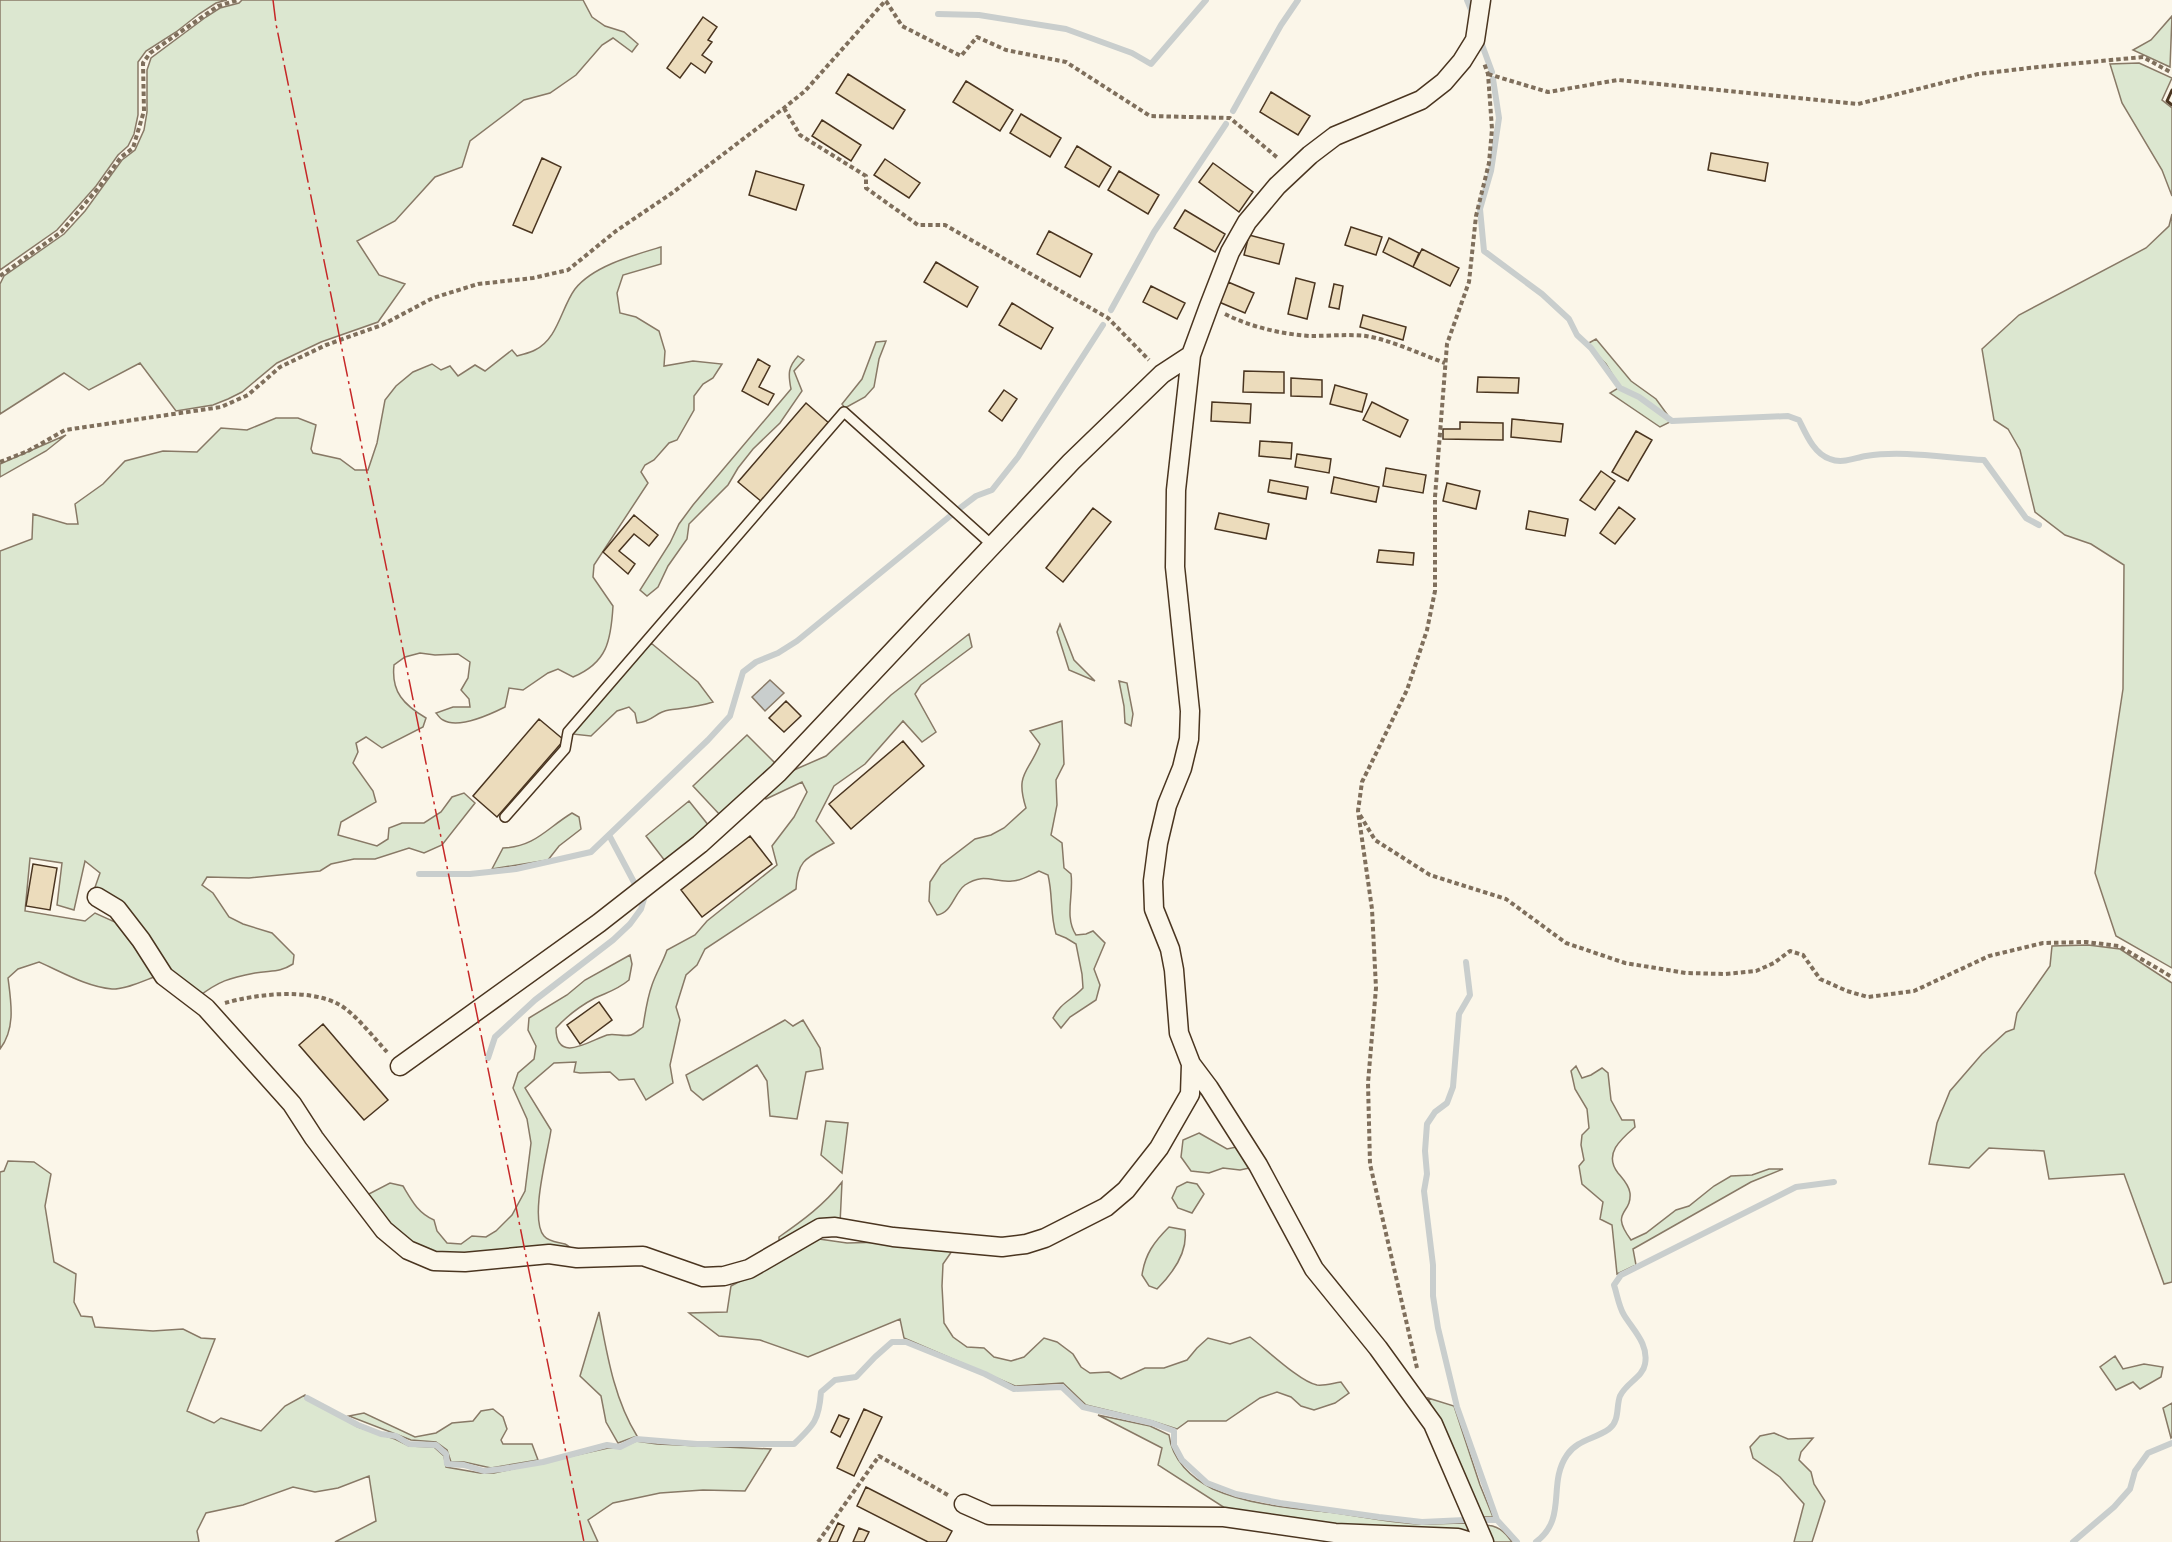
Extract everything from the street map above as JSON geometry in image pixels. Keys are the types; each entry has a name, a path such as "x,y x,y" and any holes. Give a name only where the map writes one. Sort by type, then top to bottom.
{"street":[{"path":"1481,0 1475,40 1462,61 1444,82 1421,100 1335,136 1277,186 1247,222 1230,252 1209,306 1191,355 1176,490 1175,567 1190,711 1189,739 1162,824 1153,881 1154,909 1170,950 1174,970 1179,1033 1191,1064 1258,1165 1314,1269 1378,1348 1433,1424 1484,1542"},
{"path":"400,1066 599,923 700,844 778,773 1071,462 1162,374 1191,355"},
{"path":"97,897 117,909 141,940 164,976 206,1008 292,1104 384,1230 408,1250 434,1261 465,1262 549,1254 577,1258 643,1256 703,1277 724,1276 748,1269 820,1228 835,1227 893,1237 1002,1247 1026,1244 1045,1238 1106,1207 1126,1190 1159,1148 1190,1094 1191,1064"},
{"path":"964,1504 989,1515 1224,1517 1335,1533 1458,1538 1471,1542"}],"lane":[{"path":"505,817 565,749 568,732 844,412 992,545"}],"path":[{"path":"0,276 61,232 121,157 133,148 144,111 143,63 150,53 218,6 238,0"},
{"path":"0,462 28,451 65,430 220,407 248,395 280,367 326,345 382,326 433,298 478,284 533,278 568,270 616,231 672,193 805,91 886,1 903,26 961,56 977,37 1006,50 1066,62 1150,116 1230,118 1293,171"},
{"path":"1418,1375 1370,1164 1368,1083 1376,988 1372,909 1358,812 1362,783 1407,690 1427,630 1435,591 1435,497 1447,344 1469,282 1476,216 1489,164 1492,129 1488,74 1475,40"},
{"path":"1488,74 1548,92 1618,80 1858,104 1978,74 2038,67 2143,57 2172,73"},
{"path":"784,108 800,135 867,176 866,188 918,225 945,225 1108,318 1162,374"},
{"path":"1209,306 1242,322 1279,332 1307,336 1371,337 1445,363"},
{"path":"1358,812 1375,840 1430,875 1506,899 1566,943 1625,963 1686,974 1725,974 1756,971 1774,963 1790,951 1803,955 1820,979 1868,997 1914,991 1989,956 2043,942 2086,942 2119,946 2172,977"},
{"path":"206,1008 244,998 281,995 314,996 339,1004 400,1066"},
{"path":"818,1542 879,1456 964,1504"}],"green space":[{"path":"0,0 227,0 216,3 146,51 138,62 138,115 134,134 128,146 118,155 96,186 57,230 0,270"},
{"path":"242,0 583,0 592,17 605,26 624,32 638,44 632,52 613,38 602,45 576,75 550,93 524,100 470,141 462,167 435,177 395,221 357,241 379,275 405,284 378,322 321,342 277,363 242,392 213,405 176,411 140,363 89,390 64,373 0,414 0,284 4,276 64,234 85,211 122,160 135,150 144,130 147,112 147,70 151,58 220,8"},
{"path":"2172,16 2170,67 2133,50 2151,40"},
{"path":"2139,63 2172,78 2162,100 2172,108 2172,196 2162,170 2122,103 2110,64"},
{"path":"2172,214 2172,968 2116,936 2095,873 2123,689 2124,565 2091,544 2065,535 2035,512 2020,450 2008,429 1994,420 1982,349 2019,315 2146,248 2169,226"},
{"path":"661,247 661,264 623,275 617,293 620,313 636,317 659,331 665,351 664,366 693,361 722,364 713,378 703,384 694,396 694,410 677,440 669,443 654,460 645,465 641,472 648,483 594,565 593,577 613,606 611,630 600,658 573,677 558,669 523,690 509,688 505,707 474,720 457,723 443,720 436,713 453,707 470,707 469,699 461,690 468,678 470,662 458,654 420,653 405,657 394,665 395,683 401,697 405,703 426,718 423,727 382,748 366,737 356,743 358,752 353,763 373,791 376,802 341,822 338,835 377,846 388,839 389,828 402,823 424,823 441,812 452,797 464,793 475,803 442,845 424,853 409,848 375,859 354,859 331,864 320,871 249,878 207,877 202,885 213,893 229,917 272,933 294,955 293,964 283,969 231,979 212,987 198,997 93,893 100,873 85,861 74,910 57,905 62,863 30,858 25,911 85,921 95,913 115,922 154,977 128,987 112,989 84,982 39,962 18,969 8,978 11,1005 10,1024 0,1049 0,551 32,539 33,514 67,524 78,524 75,504 103,484 125,461 163,451 197,452 221,428 247,430 276,418 298,418 316,425 311,449 313,453 340,459 355,470 368,470 377,443 385,400 396,386 413,372 432,364 441,370 450,366 458,376 475,365 485,371 512,350 517,356 533,351 543,345 554,331 570,297 583,281 615,262"},
{"path":"1596,339 1631,381 1656,399 1672,421 1660,427 1610,393 1620,387 1606,364 1587,344"},
{"path":"886,341 879,359 874,387 865,397 845,408 842,404 862,379 876,342"},
{"path":"798,356 804,360 794,371 802,391 780,423 753,449 738,468 728,485 689,524 687,539 668,566 658,587 647,596 640,590 670,543 679,524 791,389 790,371"},
{"path":"66,435 46,451 0,477 0,464"},
{"path":"1060,624 1074,660 1095,681 1069,670 1057,632"},
{"path":"969,634 972,647 921,685 915,694 936,732 922,742 903,721 865,764 834,786 816,821 834,843 806,860 799,871 796,889 705,949 697,965 686,975 676,1007 680,1020 670,1065 673,1083 646,1100 634,1079 619,1080 610,1072 574,1072 576,1062 554,1063 525,1088 551,1130 539,1201 540,1227 546,1238 565,1244 577,1252 430,1253 401,1237 365,1196 390,1183 403,1186 420,1210 434,1220 437,1231 447,1243 461,1244 472,1236 486,1237 496,1231 512,1215 525,1191 531,1143 527,1119 513,1088 518,1073 534,1059 536,1046 528,1030 529,1018 567,995 585,980 630,955 632,964 629,980 616,989 589,1001 569,1015 556,1028 558,1039 568,1048 584,1045 607,1035 631,1035 643,1027 650,990 667,950 695,935 707,921 777,865 772,846 794,817 807,792 802,782 766,799 762,794 794,770 826,756 891,695"},
{"path":"651,643 698,682 713,702 664,711 637,723 635,713 629,707 617,711 591,736 572,734"},
{"path":"1119,681 1127,683 1133,714 1131,726 1125,723"},
{"path":"1062,721 1064,764 1056,780 1057,805 1051,835 1062,843 1064,868 1071,874 1072,928 1076,935 1093,931 1105,943 1094,969 1100,985 1096,1000 1070,1017 1061,1028 1053,1018 1063,1005 1083,988 1082,974 1076,944 1056,934 1048,875 1039,871 1016,881 978,879 972,881 961,889 946,911 937,915 929,901 930,882 941,865 975,839 991,835 1004,828 1026,808 1022,780 1040,744 1030,731"},
{"path":"747,735 777,765 720,815 693,786"},
{"path":"689,801 709,826 665,861 646,836"},
{"path":"572,813 579,817 581,829 559,846 548,860 492,869 503,848 524,844 540,836"},
{"path":"2088,945 2120,949 2172,983 2172,1282 2164,1284 2124,1174 2049,1179 2044,1151 1989,1148 1969,1168 1929,1164 1937,1123 1950,1091 1982,1054 2006,1032 2014,1029 2017,1013 2050,966 2052,946"},
{"path":"785,1020 793,1026 803,1020 820,1048 823,1069 806,1072 797,1119 770,1116 767,1081 757,1065 703,1100 691,1090 686,1075"},
{"path":"1576,1066 1582,1078 1602,1068 1608,1073 1611,1100 1622,1120 1634,1120 1635,1127 1616,1147 1612,1159 1630,1193 1630,1200 1623,1214 1622,1223 1631,1240 1646,1233 1676,1210 1689,1206 1731,1176 1752,1175 1769,1169 1783,1169 1751,1182 1633,1249 1636,1265 1617,1274 1612,1225 1600,1219 1603,1202 1582,1184 1579,1166 1584,1160 1582,1135 1589,1128 1587,1109 1575,1089 1571,1071"},
{"path":"826,1121 848,1123 842,1173 821,1155"},
{"path":"1199,1133 1227,1149 1241,1146 1254,1167 1240,1170 1223,1168 1209,1173 1191,1171 1181,1157 1183,1140"},
{"path":"8,1161 34,1162 51,1174 45,1206 54,1262 76,1274 74,1302 81,1316 92,1317 95,1327 153,1331 183,1329 201,1338 215,1339 187,1411 214,1423 221,1418 261,1431 285,1406 305,1395 308,1399 358,1427 409,1446 434,1447 444,1456 446,1467 480,1473 494,1473 608,1448 621,1448 636,1441 771,1449 745,1491 703,1490 660,1493 613,1503 588,1520 598,1542 335,1542 376,1521 369,1476 338,1488 315,1492 293,1487 243,1505 206,1513 197,1531 199,1542 0,1542 0,1172 4,1171"},
{"path":"842,1182 840,1224 779,1246 779,1237 804,1219"},
{"path":"1187,1182 1197,1184 1204,1194 1192,1213 1178,1208 1172,1198 1177,1187"},
{"path":"1169,1227 1185,1230 1184,1247 1174,1269 1157,1289 1149,1286 1142,1275 1143,1268 1151,1249"},
{"path":"819,1239 847,1243 885,1242 952,1251 943,1264 944,1323 953,1337 967,1347 984,1348 994,1357 1011,1361 1024,1357 1044,1338 1057,1342 1073,1354 1081,1367 1090,1373 1109,1372 1121,1379 1145,1368 1164,1368 1187,1360 1208,1338 1230,1344 1250,1337 1301,1378 1317,1385 1341,1382 1349,1393 1335,1403 1314,1410 1301,1406 1291,1397 1277,1392 1260,1398 1226,1421 1188,1421 1177,1429 1086,1405 1063,1383 1015,1386 904,1338 900,1319 808,1357 760,1340 719,1336 689,1313 727,1312 731,1286"},
{"path":"599,1312 617,1392 637,1436 618,1443 606,1422 601,1396 580,1376"},
{"path":"2115,1356 2123,1369 2144,1364 2163,1367 2161,1377 2140,1389 2133,1382 2116,1390 2100,1367"},
{"path":"1428,1398 1454,1406 1493,1517 1480,1517"},
{"path":"2172,1403 2172,1437 2171,1438 2163,1408"},
{"path":"493,1409 503,1417 507,1429 501,1440 503,1444 532,1444 538,1460 491,1468 464,1462 451,1462 447,1450 436,1442 411,1440 349,1416 364,1413 415,1437 436,1433 452,1423 473,1421 481,1411"},
{"path":"1098,1415 1150,1426 1169,1435 1178,1460 1190,1474 1213,1489 1241,1499 1397,1522 1470,1523 1472,1531 1352,1527 1228,1510 1158,1465 1162,1448"},
{"path":"1774,1433 1788,1439 1813,1438 1801,1452 1799,1460 1811,1472 1814,1484 1825,1501 1812,1542 1794,1542 1804,1504 1780,1477 1753,1458 1750,1447 1760,1436"},
{"path":"1483,1525 1500,1529 1512,1542 1494,1542"}],"shaded area":[{"path":"770,680 784,693 765,711 752,697"}],"building":[{"path":"703,17 717,27 708,40 712,42 702,55 712,62 705,73 691,63 680,78 667,68"},
{"path":"848,74 905,110 893,129 836,93"},
{"path":"966,81 1013,110 1000,131 953,102"},
{"path":"1271,92 1310,116 1298,135 1260,112"},
{"path":"1021,114 1061,138 1050,157 1010,133"},
{"path":"822,120 861,145 851,161 812,136"},
{"path":"1077,146 1111,167 1099,187 1065,167"},
{"path":"1711,153 1768,163 1765,181 1708,170"},
{"path":"542,158 561,167 532,233 513,225"},
{"path":"885,159 920,183 909,198 874,175"},
{"path":"1213,163 1253,192 1239,212 1199,182"},
{"path":"756,171 804,185 796,210 749,195"},
{"path":"1119,171 1159,195 1148,214 1108,190"},
{"path":"1185,210 1225,234 1215,252 1174,228"},
{"path":"1351,227 1382,237 1376,255 1345,245"},
{"path":"1049,231 1092,254 1080,277 1037,254"},
{"path":"1249,235 1284,244 1279,264 1244,255"},
{"path":"1389,238 1419,253 1413,267 1383,252"},
{"path":"1422,249 1459,268 1450,286 1413,267"},
{"path":"936,262 978,287 967,307 924,282"},
{"path":"1296,278 1315,283 1307,319 1288,314"},
{"path":"1228,282 1254,293 1245,313 1219,302"},
{"path":"1334,284 1343,286 1339,309 1329,307"},
{"path":"1151,286 1185,303 1177,319 1143,302"},
{"path":"1012,303 1053,328 1041,349 999,325"},
{"path":"1363,315 1406,327 1403,340 1360,327"},
{"path":"758,359 770,366 759,387 774,394 768,405 742,391"},
{"path":"1244,371 1284,372 1284,393 1243,392"},
{"path":"1478,377 1519,378 1518,393 1477,392"},
{"path":"1291,378 1322,380 1322,397 1291,396"},
{"path":"1335,385 1367,394 1362,412 1330,404"},
{"path":"1004,390 1017,399 1002,421 989,411"},
{"path":"1212,402 1251,404 1250,423 1211,421"},
{"path":"1372,402 1408,420 1400,437 1363,420"},
{"path":"806,403 830,424 762,502 738,482"},
{"path":"1512,419 1563,424 1561,442 1511,437"},
{"path":"1460,422 1503,423 1503,440 1443,439 1443,429 1460,429"},
{"path":"1636,431 1652,440 1628,481 1612,472"},
{"path":"1260,441 1292,443 1291,459 1259,456"},
{"path":"1297,454 1331,459 1329,473 1295,467"},
{"path":"1386,468 1426,475 1423,493 1383,486"},
{"path":"1601,471 1615,481 1595,510 1580,500"},
{"path":"1334,477 1379,487 1376,502 1331,493"},
{"path":"1270,480 1308,487 1306,499 1268,492"},
{"path":"1447,483 1480,491 1476,509 1443,501"},
{"path":"1619,507 1635,519 1615,544 1600,533"},
{"path":"1093,508 1111,522 1063,582 1046,568"},
{"path":"1529,511 1568,519 1565,536 1526,529"},
{"path":"1219,513 1269,524 1266,539 1215,529"},
{"path":"634,515 658,535 649,546 634,534 619,551 635,564 628,574 603,552"},
{"path":"1379,550 1414,553 1413,565 1377,562"},
{"path":"786,701 801,716 784,732 769,718"},
{"path":"539,719 564,740 497,817 473,796"},
{"path":"903,741 924,766 851,829 829,804"},
{"path":"750,836 772,864 702,917 681,890"},
{"path":"33,864 57,868 50,910 26,906"},
{"path":"599,1002 612,1020 580,1044 567,1025"},
{"path":"323,1024 388,1100 364,1120 299,1045"},
{"path":"864,1409 882,1417 854,1476 837,1468"},
{"path":"839,1415 849,1419 840,1437 831,1432"},
{"path":"866,1487 952,1531 946,1542 928,1542 857,1506"},
{"path":"838,1523 844,1526 837,1542 829,1542"},
{"path":"859,1528 869,1532 864,1542 853,1542"}],"waterway":[{"path":"938,14 979,15 1066,29 1132,53 1151,64 1206,0"},
{"path":"1233,111 1281,25 1298,0"},
{"path":"1467,0 1472,12"},
{"path":"1481,42 1492,72"},
{"path":"1493,79 1499,118 1491,171 1480,209 1484,251 1542,294 1569,319 1577,335 1591,348 1620,388 1639,397 1672,421 1788,416 1799,420 1819,453 1834,460 1844,461 1880,454 1984,460 2026,518 2039,525"},
{"path":"1111,310 1154,232 1226,124"},
{"path":"419,874 470,874 516,869 591,852 730,716 743,672 756,662 778,653 797,641 955,512 976,496 992,490 1018,457 1103,325"},
{"path":"609,835 636,886"},
{"path":"488,1058 495,1037 535,1000 613,940 630,924 641,909 644,899"},
{"path":"1466,962 1470,995 1459,1014 1453,1087 1447,1103 1435,1112 1427,1124 1425,1151 1427,1174 1424,1191 1438,1328 1457,1407 1497,1520"},
{"path":"1536,1542 1546,1533 1552,1522 1558,1477 1567,1455 1576,1446 1612,1426 1615,1422 1620,1396 1644,1369 1645,1350 1622,1312 1614,1285 1621,1275 1796,1187 1834,1182"},
{"path":"307,1398 358,1425 381,1434 396,1436 409,1444 436,1445 446,1454 447,1464 464,1465 484,1471 543,1462 607,1445 620,1447 636,1439 697,1444 794,1444 817,1416 821,1392 835,1380 856,1377 892,1342 906,1342 985,1374 1014,1389 1062,1387 1083,1407 1152,1423 1174,1431 1174,1445 1182,1460 1207,1483 1236,1494 1280,1503 1422,1522 1465,1520"},
{"path":"2073,1542 2114,1507 2130,1489 2135,1471 2148,1453 2172,1443"},
{"path":"1486,1520 1497,1520 1517,1542"}],"wall":[{"path":"2172,90 2167,101 2172,105"}],"power":[{"path":"273,0 276,24 584,1542"}]}
